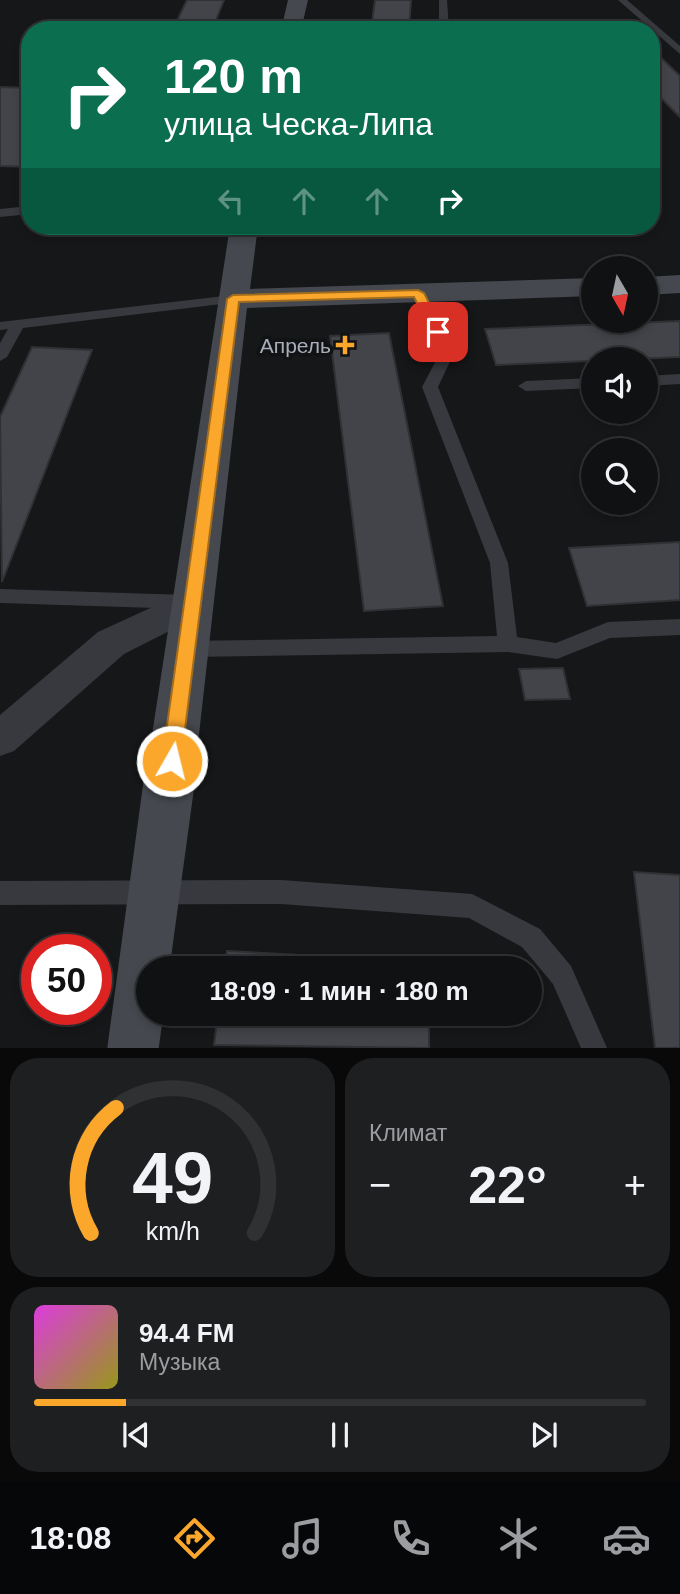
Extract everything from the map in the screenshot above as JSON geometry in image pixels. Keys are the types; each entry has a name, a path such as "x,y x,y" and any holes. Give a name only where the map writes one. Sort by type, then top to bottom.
{"main road":[{"path":"293,21 299,0"},
{"path":"133,1048 243,235"},
{"path":"658,285 680,284"},
{"path":"233,299 581,287"}],"street":[{"path":"0,739 111,643 194,603"}],"lane":[{"path":"443,0 444,21"},
{"path":"622,0 646,21"},
{"path":"660,33 680,51"},
{"path":"0,213 21,211"},
{"path":"418,293 447,351 430,387 499,563 508,644"},
{"path":"0,326 233,299"},
{"path":"0,358 17,325"},
{"path":"658,380 680,379"},
{"path":"526,386 581,384"},
{"path":"0,596 194,603"},
{"path":"188,649 508,644 557,651 608,630 680,627"},
{"path":"0,893 281,892 472,906 531,938 562,975 594,1048"}],"building":[{"path":"187,0 224,0 216,21 177,21"},
{"path":"375,0 411,0 410,21 372,21"},
{"path":"660,57 680,76 680,117 660,97"},
{"path":"0,87 21,88 21,167 0,166"},
{"path":"680,321 680,357 658,358 658,347 581,347 581,361 496,365 485,329 581,325 581,333 658,333 658,322"},
{"path":"389,333 443,606 364,611 330,336"},
{"path":"32,347 92,350 2,582 0,417"},
{"path":"680,542 680,600 587,606 569,548"},
{"path":"563,668 570,699 525,700 519,669"},
{"path":"634,872 680,875 680,1048 655,1048"},
{"path":"227,951 319,956 226,956"},
{"path":"216,1026 429,1026 429,1048 214,1045"}],"place":[{"name":"Апрель","path":"345,345"}],"route":[{"path":"172,761 225,340 233,299 418,293 438,332"}]}
